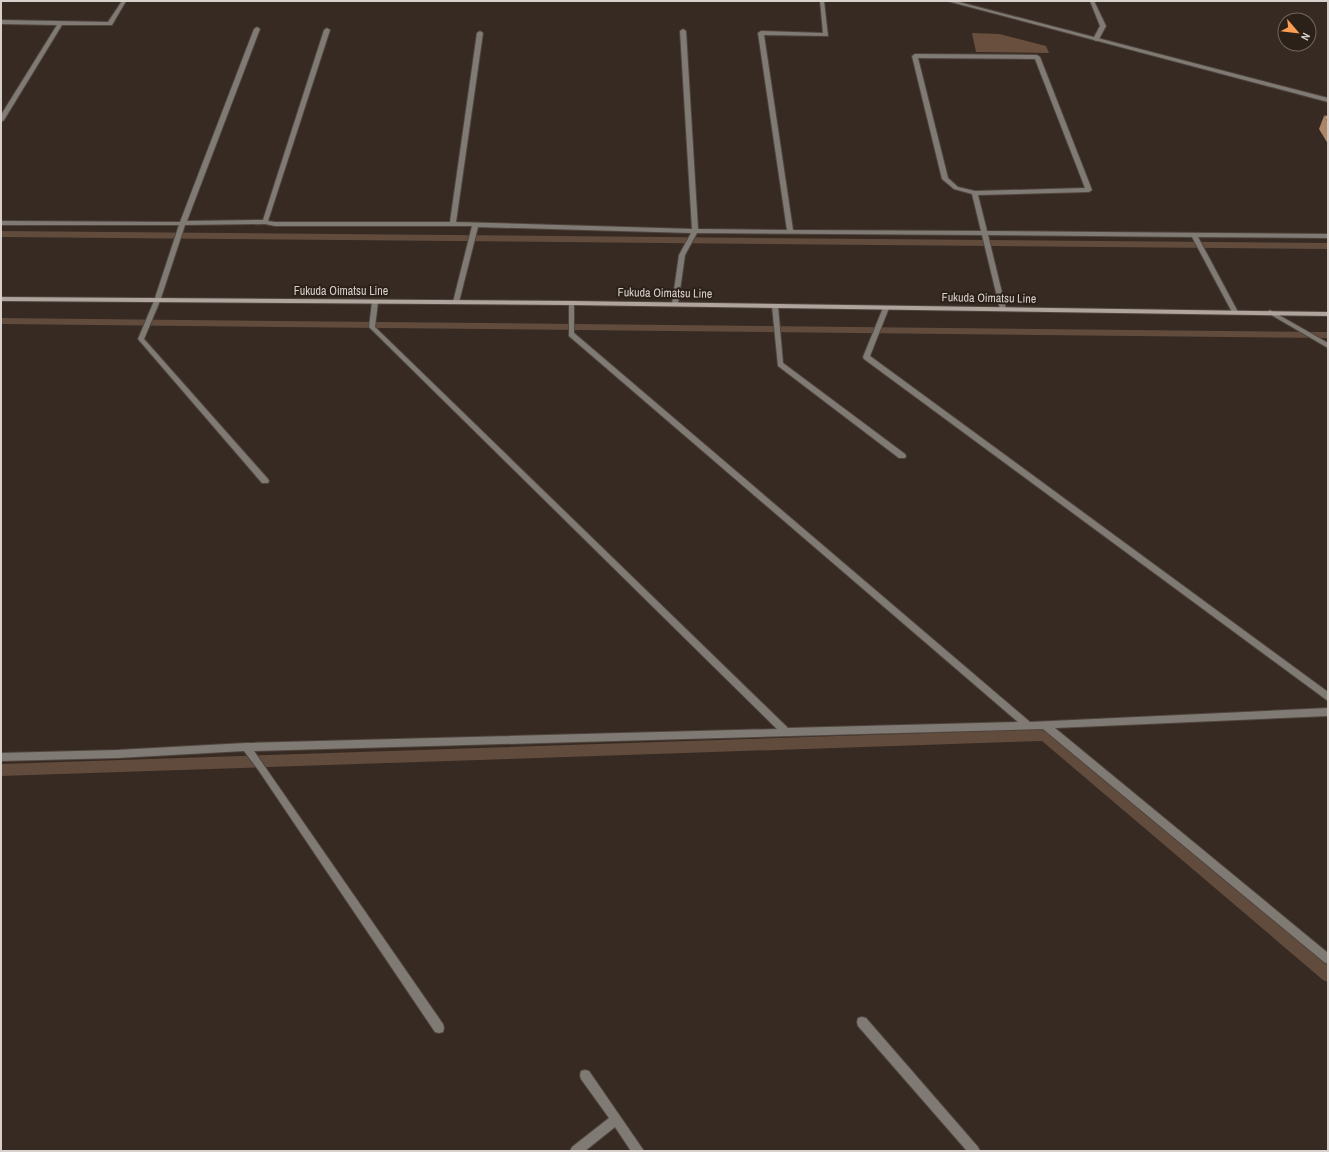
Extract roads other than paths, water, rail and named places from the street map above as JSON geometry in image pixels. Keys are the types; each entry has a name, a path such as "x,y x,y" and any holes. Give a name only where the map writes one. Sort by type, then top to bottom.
{"main road":[{"name":"Fukuda Oimatsu Line","path":"1,299 675,304 1328,314"}],"street":[{"path":"1,22 110,24 124,1"},
{"path":"790,232 761,33 826,35 822,1"},
{"path":"948,1 1328,100"},
{"path":"1092,1 1103,26 1096,39"},
{"path":"1,120 60,23"},
{"path":"256,29 180,231 157,301 141,339 265,480"},
{"path":"265,222 327,30"},
{"path":"675,304 682,255 694,233 683,31"},
{"path":"453,224 480,33"},
{"path":"915,56 1037,57 1089,190 975,193 956,188 945,179 915,56"},
{"path":"975,193 1003,309"},
{"path":"1,223 183,224 265,222 274,224 453,224 474,228 694,233 790,232 1195,237 1328,236"},
{"path":"456,302 474,228"},
{"path":"1195,237 1235,312"},
{"path":"375,302 373,323 787,733"},
{"path":"570,303 571,334 577,340 1029,726"},
{"path":"775,306 780,364 902,456"},
{"path":"886,308 866,357 1328,697"},
{"path":"1270,312 1328,346"},
{"path":"1,758 117,754 246,747 1029,726 1328,712"},
{"path":"1046,725 1328,959"},
{"path":"246,747 262,768 439,1028"},
{"path":"862,1022 974,1151"},
{"path":"585,1075 638,1151"},
{"path":"576,1151 616,1119"}],"waterway":[{"path":"1,234 1328,246"},
{"path":"1,321 1328,335"},
{"path":"1,770 1045,735 1328,975"}]}
